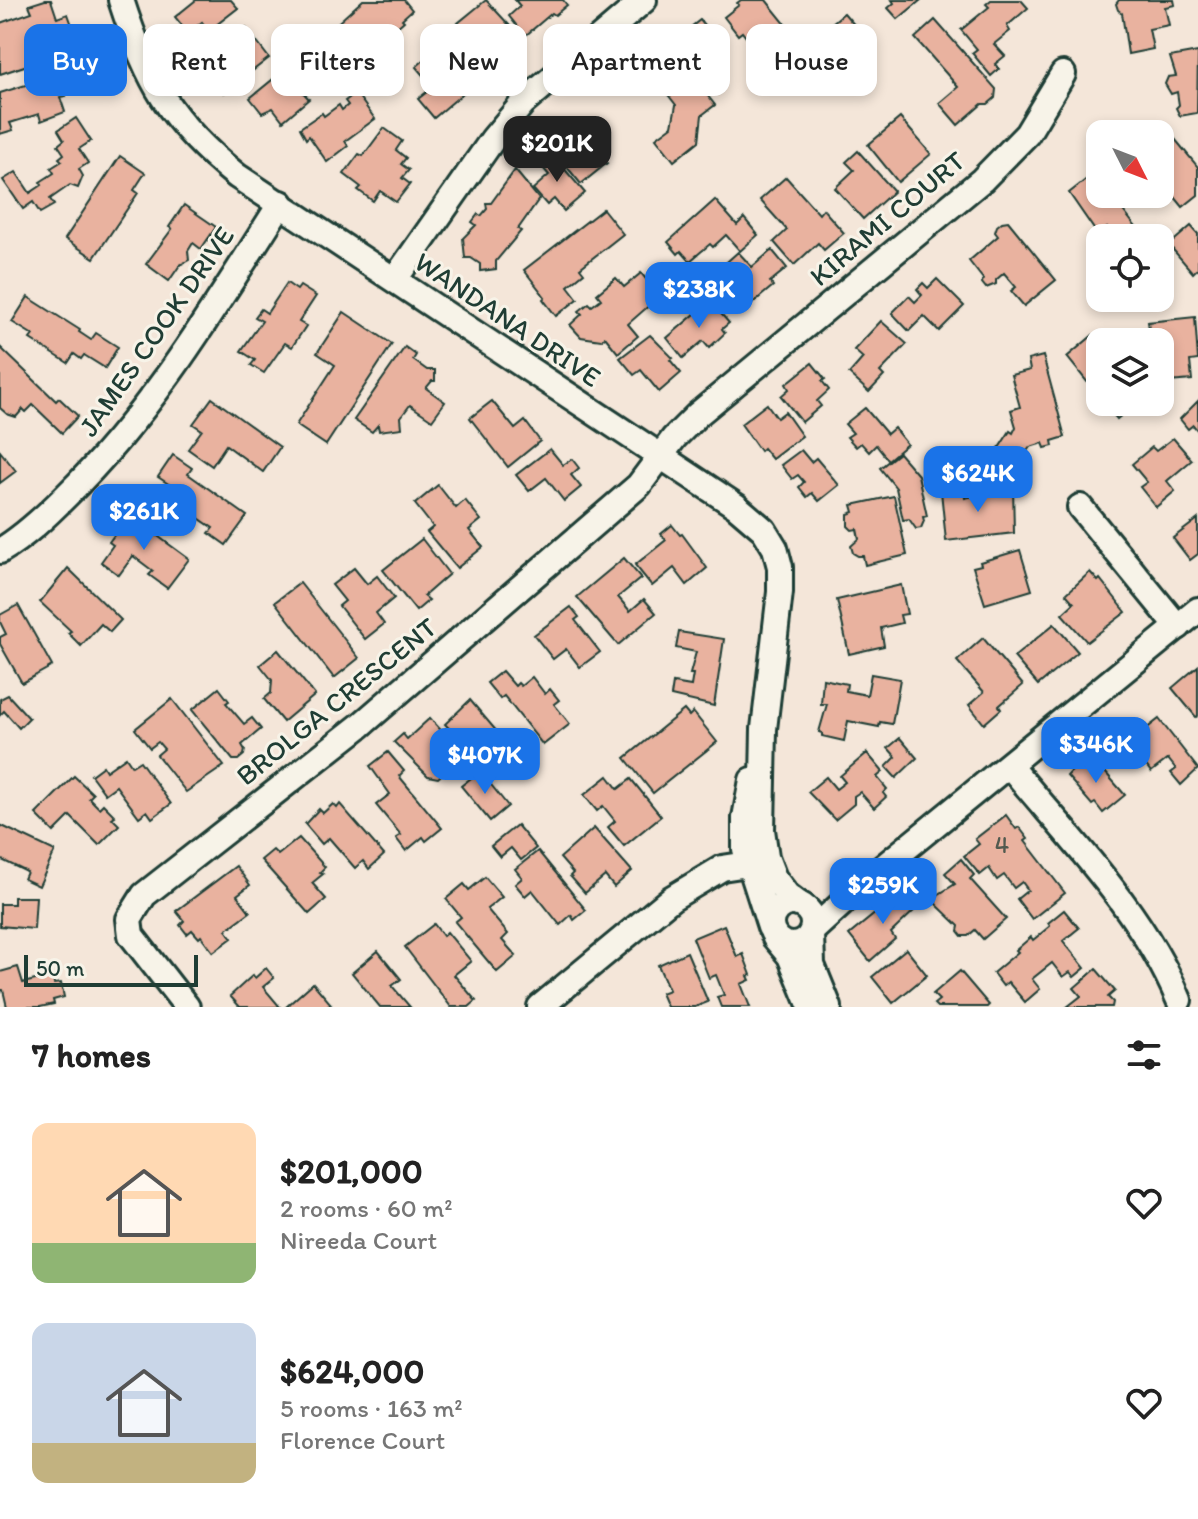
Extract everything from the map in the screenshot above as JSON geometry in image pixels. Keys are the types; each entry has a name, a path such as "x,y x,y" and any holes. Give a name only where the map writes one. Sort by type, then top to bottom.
{"street":[{"name":"WANDANA DRIVE","path":"121,0 145,68 156,89 200,146 237,176 751,517 764,530 775,548 780,567 780,592 766,715 747,802 752,853 773,932 790,956 811,1007"},
{"path":"395,279 493,139 523,103 644,0"},
{"name":"KIRAMI COURT","path":"660,457 697,415 982,180 1027,134 1063,74"},
{"name":"JAMES COOK DRIVE","path":"0,551 44,518 113,449 186,350 281,203"},
{"name":"BROLGA CRESCENT","path":"187,1007 131,935 129,919 144,895 361,725 639,485 660,457"},
{"path":"1080,507 1178,627"},
{"path":"871,877 826,901 801,905 786,903 778,907 772,915 773,932 785,944 797,945 871,877 1198,610"},
{"path":"1010,766 1109,886 1153,945 1179,1000"},
{"name":"WANDANA DRIVE","path":"752,853 787,895 812,916 812,965 829,1007"},
{"path":"540,1007 672,898 714,855 752,853"}],"building":[{"path":"51,0 57,18 68,14 72,24 24,24 24,66 0,74 0,23 32,12 29,5"},
{"path":"196,0 231,0 238,8 218,24 181,24 175,17"},
{"path":"363,0 404,0 412,10 401,24 336,24"},
{"path":"486,0 508,24 459,24"},
{"path":"515,0 563,0 567,5 555,15 552,13 527,34 527,24 515,24 509,16 520,6"},
{"path":"741,0 766,0 785,24 746,24 746,37 742,32 738,35 724,17 739,5 737,3"},
{"path":"892,0 921,0 898,19 888,8 894,3"},
{"path":"991,0 1021,0 1028,8 1007,26 1010,31 994,44 1005,56 995,64 999,69 991,76 972,53 977,49 961,30 989,7 986,4"},
{"path":"1119,0 1174,0 1175,5 1165,7 1169,25 1149,29 1153,49 1128,54 1122,13 1116,4"},
{"path":"844,13 853,24 831,24"},
{"path":"935,20 996,89 995,98 988,104 982,104 958,125 939,103 958,87 915,38"},
{"path":"255,40 269,58 255,69"},
{"path":"1198,52 1197,113 1180,116 1176,108 1179,105 1177,92 1171,94 1165,84 1168,77 1176,76 1170,57"},
{"path":"271,81 271,96 306,96 309,99 283,121 273,108 262,113 250,98"},
{"path":"24,86 24,96 66,96 60,97 65,112 41,121 39,114 10,123 13,130 0,134 0,93"},
{"path":"358,96 375,119 345,141 348,146 327,162 300,128 339,105 342,110 348,105 345,101"},
{"path":"422,96 460,96 434,118 418,99"},
{"path":"669,96 708,96 715,105 702,115 699,141 674,161 656,138 672,126 676,105"},
{"path":"76,118 91,141 79,149 88,163 79,169 83,176 78,188 70,185 50,199 54,205 40,213 33,202 23,209 3,180 16,172 30,193 42,185 40,182 54,173 51,168 62,161 59,158 64,154 58,145 64,140 58,130"},
{"path":"900,118 931,154 898,182 868,145"},
{"path":"384,128 402,141 396,150 406,158 401,164 409,170 402,178 410,184 396,202 380,191 373,201 344,174 359,154 363,156"},
{"path":"556,128 570,144 585,131 599,147 596,150 607,163 581,184 544,139"},
{"path":"1174,138 1198,167 1198,195 1183,207 1174,196"},
{"path":"549,151 585,193 564,211 554,199 547,205 533,189 549,175 537,161"},
{"path":"858,151 894,191 863,219 835,188 854,170 846,162"},
{"path":"120,156 145,173 134,190 138,193 94,258 65,239"},
{"path":"515,170 539,199 518,229 521,231 496,261 496,269 480,271 480,264 465,258 463,238 476,225 472,222 478,214 481,216 487,209 486,203 491,203"},
{"path":"786,177 819,214 823,209 844,233 824,250 818,243 794,265 774,242 787,230 760,200"},
{"path":"1086,180 1086,208 1121,208 1134,224 1090,224 1069,193"},
{"path":"715,200 737,225 744,218 758,235 740,251 726,235 690,261 681,251 678,254 668,242"},
{"path":"184,205 216,227 201,249 193,243 188,251 189,260 180,265 169,281 146,264 172,229 169,227"},
{"path":"603,209 623,234 580,268 584,273 568,286 578,299 556,316 524,270"},
{"path":"1008,221 1056,280 1024,306 1011,291 1016,287 1004,273 996,284 986,288 969,261 998,236 995,232 997,226"},
{"path":"1191,226 1198,234 1198,268 1193,273 1174,251 1174,241"},
{"path":"772,250 787,268 770,282 773,286 748,307 727,283 730,280 720,268 738,252 752,267"},
{"path":"641,273 660,296 628,324 638,336 618,353 605,337 601,340 581,337 570,325 582,314 579,311 601,299 597,294 616,278 624,287"},
{"path":"937,279 964,306 939,331 924,316 909,331 892,313 909,296 915,302 922,295 917,289 923,283 928,288"},
{"path":"287,283 297,290 300,286 316,296 299,322 306,326 292,347 285,343 264,373 251,365 255,360 241,351 262,321 255,317 261,309 267,313"},
{"path":"28,297 91,340 96,333 118,347 105,368 84,355 81,359 74,354 68,363 30,339 33,335 12,322"},
{"path":"710,301 729,323 722,329 725,333 709,348 703,341 683,358 667,338"},
{"path":"344,312 392,344 326,445 296,425 335,365 317,353"},
{"path":"1195,317 1198,360 1190,361 1192,380 1174,382 1174,328 1149,328 1148,322"},
{"path":"881,321 907,344 880,372 884,376 869,392 849,374 863,358 854,350"},
{"path":"650,335 673,358 670,360 681,373 659,392 641,370 634,375 620,358"},
{"path":"1086,341 1086,381 1067,357"},
{"path":"0,347 56,401 59,398 78,416 62,433 33,405 26,412 23,409 16,417 0,408"},
{"path":"405,347 416,355 413,360 427,370 435,370 435,381 426,388 445,402 432,420 410,405 401,417 402,428 379,431 378,425 372,432 354,420"},
{"path":"1043,356 1065,437 1052,441 1053,446 1045,448 1043,443 1030,447 1017,465 997,451 1016,427 1011,410 1020,407 1011,375 1030,370 1028,360"},
{"path":"812,363 825,379 822,381 829,390 817,401 821,406 802,422 781,396 789,389 786,384"},
{"path":"212,398 280,447 263,472 226,445 212,466 188,449 202,430 193,424"},
{"path":"492,401 515,429 525,421 540,441 508,467 470,418"},
{"path":"1198,401 1198,431 1193,425 1188,429 1180,419"},
{"path":"767,404 777,418 785,412 802,436 772,459 763,448 760,451 741,424"},
{"path":"865,408 887,434 894,428 907,444 888,460 876,445 869,452 861,443 856,447 847,437 853,433 845,424"},
{"path":"1173,438 1192,460 1167,481 1175,491 1156,507 1140,487 1147,482 1132,464 1152,447 1156,451"},
{"path":"550,449 563,465 572,459 579,468 571,475 581,487 564,501 546,478 529,491 516,475"},
{"path":"801,450 811,462 816,458 839,485 819,501 812,493 807,497 799,487 804,482 798,475 792,479 781,465"},
{"path":"0,451 16,471 0,483"},
{"path":"899,453 918,475 927,516 923,517 921,528 916,529 909,519 903,520 896,488 880,468"},
{"path":"173,455 192,468 188,474 247,516 226,545 209,533 213,528 191,513 187,519 173,509 177,503 170,497 176,489 158,477"},
{"path":"438,485 456,508 465,500 481,520 469,530 483,547 457,568 427,532 433,527 415,504"},
{"path":"1013,485 1014,533 946,541 941,491 964,490 965,498 987,493 988,488"},
{"path":"894,496 907,555 865,565 863,556 853,553 851,546 859,539 857,529 852,530 848,526 848,514 854,512 852,505"},
{"path":"129,515 189,559 167,588 149,575 153,571 133,556 119,575 101,562 113,545 109,542"},
{"path":"1198,519 1198,554 1190,560 1173,538"},
{"path":"672,525 707,568 687,585 674,568 652,586 635,565 666,540 661,534"},
{"path":"422,539 449,574 424,596 429,600 416,611 383,570"},
{"path":"1020,550 1032,590 985,604 973,567"},
{"path":"624,558 641,578 618,597 630,611 644,599 656,613 618,645 577,597"},
{"path":"68,568 121,620 110,632 101,624 81,646 68,633 71,631 40,602"},
{"path":"354,568 367,584 377,576 394,598 376,613 384,624 365,639 339,606 345,601 332,585"},
{"path":"1090,572 1098,581 1100,579 1126,612 1087,642 1062,614 1074,603 1066,594"},
{"path":"300,583 359,658 334,678 275,602"},
{"path":"901,585 907,614 900,615 902,623 881,628 884,646 849,654 837,600"},
{"path":"18,605 52,666 22,683 0,644 0,637 6,634 0,615"},
{"path":"571,607 579,617 575,620 600,652 580,667 566,649 553,659 534,635"},
{"path":"1054,624 1078,652 1038,685 1014,657"},
{"path":"679,632 724,639 714,706 671,696 673,683 691,686 693,674 690,674 696,652 676,648"},
{"path":"983,638 1023,685 984,724 969,705 984,692 957,661"},
{"path":"278,650 315,695 283,722 264,699 271,693 272,680 260,665"},
{"path":"1198,666 1198,716 1196,717 1172,688"},
{"path":"502,671 515,686 518,683 521,686 532,677 545,694 550,689 559,700 554,704 570,724 543,745 504,696 500,699 487,683"},
{"path":"871,674 900,679 892,724 880,722 879,727 848,721 844,741 822,736 819,732 827,704 821,704 823,679 847,684 846,691 867,695"},
{"path":"219,688 229,701 226,703 244,724 252,718 261,729 242,745 244,755 238,760 233,760 192,710"},
{"path":"8,695 29,718 19,728 4,711 0,715 0,699"},
{"path":"172,699 224,766 186,792 157,755 164,749 158,742 150,748 135,729"},
{"path":"470,700 499,734 495,737 485,736 473,746 462,733 455,735 445,724"},
{"path":"684,710 689,716 693,712 717,742 653,793 625,758"},
{"path":"430,718 455,746 445,756 449,759 448,769 438,778 428,776 394,742 403,734 407,739"},
{"path":"1159,719 1198,769 1181,785 1171,773 1176,769 1168,759 1151,772 1134,749 1146,740 1141,733"},
{"path":"900,738 917,758 896,778 886,767 896,757 888,748"},
{"path":"388,752 404,771 399,776 442,828 426,841 423,837 406,851 396,838 401,835 376,805 390,794 370,766"},
{"path":"867,753 883,772 877,777 887,789 883,793 886,797 874,808 860,792 854,796 854,804 835,820 808,792 826,777 836,789 845,782 840,776"},
{"path":"1091,756 1125,795 1103,813 1067,776 1081,761"},
{"path":"126,757 132,766 140,761 171,804 152,818 147,811 139,817 116,786 105,794 91,775 103,766 106,771"},
{"path":"480,771 508,806 490,821 461,786"},
{"path":"74,776 93,794 89,798 99,808 103,804 119,825 99,845 70,816 54,832 36,814"},
{"path":"608,776 618,789 631,779 661,816 624,846 608,827 615,821 603,806 597,811 584,795"},
{"path":"333,804 337,808 340,804 384,855 369,869 363,861 355,868 329,838 322,844 305,824 319,809 323,813"},
{"path":"1006,815 1016,829 1019,827 1028,839 1025,841 1065,893 1032,919 1017,899 1028,890 1022,882 1014,888 1004,875 997,880 989,868 980,875 964,856 979,844 975,839"},
{"path":"0,825 55,851 39,886 24,879 27,872 0,859"},
{"path":"517,825 536,848 521,860 511,848 500,857 491,846"},
{"path":"594,828 632,871 614,887 605,876 585,893 560,858"},
{"path":"299,838 325,867 320,872 323,874 312,883 326,899 309,914 261,860 273,850 278,855"},
{"path":"538,851 586,910 574,920 571,915 560,925 532,890 525,896 515,884 522,878 515,869"},
{"path":"961,859 974,875 970,879 1006,919 983,939 975,930 968,936 962,936 959,926 936,904 936,896 955,884 945,873"},
{"path":"236,866 250,885 237,895 250,912 226,930 232,938 213,952 201,936 199,938 192,930 187,934 180,925 184,921 176,911"},
{"path":"485,877 502,897 487,909 508,934 502,940 516,956 497,972 455,922 461,917 446,899 464,884 469,890"},
{"path":"904,890 918,907 891,933 895,939 870,961 849,935"},
{"path":"14,897 36,897 34,929 0,926 0,904 14,904"},
{"path":"1064,910 1079,928 1063,941 1085,968 1074,977 1070,972 1063,977 1052,963 1032,979 1040,989 1025,1002 1008,982 1003,986 993,973 1031,937 1033,940 1050,926 1048,923"},
{"path":"434,924 443,936 447,932 471,961 454,975 476,1001 469,1007 451,1007 405,947"},
{"path":"724,925 737,957 743,954 751,975 748,976 750,980 741,984 750,1007 721,1007 717,997 724,995 716,975 709,978 693,938"},
{"path":"906,949 927,975 893,1003 872,977"},
{"path":"378,951 401,979 392,986 410,1007 380,1007 352,973"},
{"path":"687,952 708,1002 695,1007 667,1007 661,993 669,990 658,965"},
{"path":"18,967 23,983 52,976 54,984 61,983 64,997 53,1000 54,1004 40,1007 7,1007 3,990 0,990 0,972"},
{"path":"266,968 274,978 263,987 280,1007 240,1007 230,996 253,975 255,978"},
{"path":"1096,969 1115,991 1108,997 1113,1002 1112,1007 1067,1007 1081,996 1074,988"},
{"path":"960,971 989,1005 987,1007 937,1007 934,1004 939,1000 933,994"},
{"path":"313,983 331,1004 327,1007 286,1007"}]}
